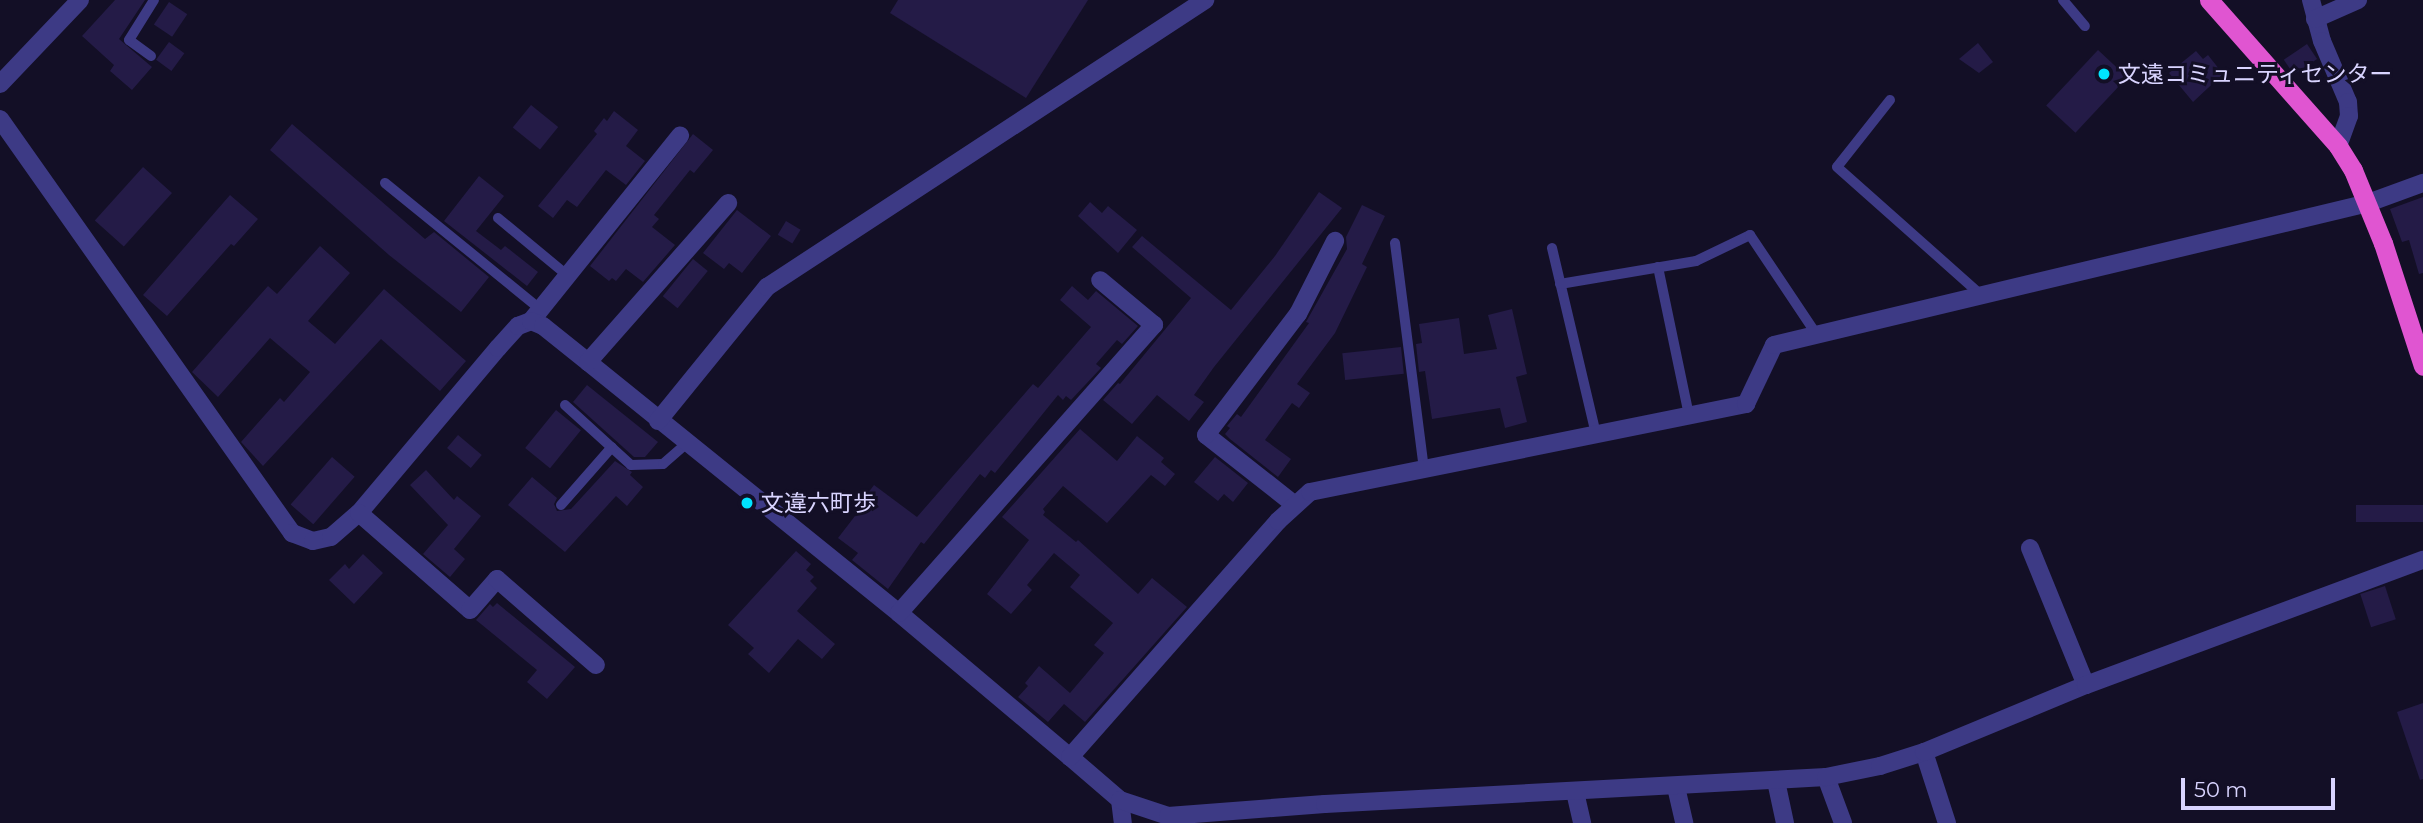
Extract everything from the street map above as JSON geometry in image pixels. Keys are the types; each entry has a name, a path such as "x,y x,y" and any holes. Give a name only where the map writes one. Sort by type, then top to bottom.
{"highway":[{"path":"2209,0 2338,146 2368,203 2423,366"}],"street":[{"path":"0,83 80,0"},
{"path":"658,421 767,287 1205,0"},
{"path":"2311,0 2315,19 2348,102 2349,116 2338,146"},
{"path":"2315,19 2358,0"},
{"path":"0,119 292,534 313,541 331,537 359,513 498,348 518,326 536,315 680,136"},
{"path":"1070,757 1278,521 1310,492 1746,404 1774,345 2368,203 2423,183"},
{"path":"589,362 727,204"},
{"path":"1295,505 1206,435 1298,314 1335,241"},
{"path":"899,613 1154,325 1100,280"},
{"path":"536,315 543,326 686,444 899,613 1120,800 1168,816 1325,804 1776,781 1826,777 1880,766 1924,752 2086,685 2423,560"},
{"path":"359,513 470,610 497,579 596,665"},
{"path":"2030,548 2086,685"},
{"path":"1924,752 1947,823"},
{"path":"1826,777 1843,823"},
{"path":"1776,781 1785,823"},
{"path":"1676,787 1684,823"},
{"path":"1575,792 1581,823"},
{"path":"1120,800 1123,823"}],"lane":[{"path":"151,55 129,40 154,0"},
{"path":"2063,0 2085,26"},
{"path":"1890,100 1837,167 1981,296"},
{"path":"385,183 536,315"},
{"path":"498,218 568,276"},
{"path":"1560,284 1696,261 1751,235 1817,335"},
{"path":"1395,243 1424,469"},
{"path":"1552,248 1596,434"},
{"path":"1658,267 1689,416"},
{"path":"565,405 631,465 663,464 686,444"},
{"path":"561,505 612,447"}],"building":[{"path":"115,0 145,0 119,39 152,67 132,90 110,71 114,65 82,36"},
{"path":"898,0 1088,0 1026,98 890,13"},
{"path":"169,2 187,14 172,37 154,24"},
{"path":"169,42 184,53 171,71 156,60"},
{"path":"1978,43 1993,62 1979,73 1959,59"},
{"path":"2307,44 2317,59 2294,75 2284,60"},
{"path":"2098,50 2127,77 2075,133 2046,106"},
{"path":"2196,51 2203,59 2208,55 2223,74 2193,102 2169,73"},
{"path":"531,105 558,127 540,150 513,128"},
{"path":"614,111 638,130 626,146 645,161 626,185 606,170 577,207 567,200 553,218 538,206 597,134 594,131 604,118 607,121"},
{"path":"292,124 425,239 434,232 489,277 461,312 389,255 270,150"},
{"path":"693,134 713,150 694,173 690,170 654,215 659,219 652,227 675,245 643,282 626,269 616,281 612,278 609,281 590,266"},
{"path":"143,167 172,193 124,247 95,221"},
{"path":"479,176 504,196 476,231 501,250 505,246 538,272 527,286 444,221"},
{"path":"1319,192 1342,208 1214,367 1194,395 1204,402 1189,421 1157,395 1132,424 1103,400 1120,384 1191,298 1132,247 1142,236 1231,310 1275,256"},
{"path":"230,195 258,219 234,246 231,244 167,316 143,295"},
{"path":"2423,197 2423,273 2419,274 2409,240 2402,242 2390,209"},
{"path":"1090,202 1102,213 1108,206 1137,230 1118,253 1078,216"},
{"path":"1362,205 1385,216 1362,264 1367,267 1335,333 1297,384 1310,393 1299,408 1292,403 1265,440 1291,459 1278,477 1225,434 1230,428 1227,426 1237,414 1241,417 1309,323 1306,322 1347,249 1346,237"},
{"path":"737,210 771,236 742,273 729,263 724,269 703,253"},
{"path":"786,221 801,230 792,243 778,235"},
{"path":"320,246 350,273 308,321 335,344 384,289 466,361 440,391 381,339 263,466 241,442 280,398 284,402 310,372 270,338 218,397 192,372 268,286 277,294"},
{"path":"693,259 708,271 678,308 663,296"},
{"path":"1072,286 1088,300 1096,291 1138,326 1122,344 1117,340 1096,364 1101,368 1071,400 1066,396 1063,400 1058,395 995,473 991,470 985,478 980,474 924,544 921,542 888,589 852,560 858,553 838,538 865,503 862,501 874,485 917,517 1033,384 1038,388 1091,327 1060,300"},
{"path":"1512,309 1527,374 1516,377 1527,422 1505,428 1500,408 1432,419 1425,371 1419,372 1416,344 1422,343 1419,324 1459,318 1464,354 1497,349 1488,315"},
{"path":"1401,347 1404,374 1345,380 1342,353"},
{"path":"587,385 658,442 645,457 634,457 573,402"},
{"path":"556,410 581,430 550,468 525,448"},
{"path":"1080,429 1117,461 1137,436 1164,458 1161,462 1175,474 1165,486 1151,475 1107,523 1063,486 1043,509 1043,515 1076,542 1078,540 1138,594 1152,578 1187,607 1085,722 1064,704 1048,722 1018,697 1028,686 1025,683 1039,666 1070,693 1104,653 1094,645 1113,623 1070,587 1080,575 1054,553 1027,585 1032,590 1011,614 987,594 1029,540 1002,517"},
{"path":"458,435 482,455 471,468 447,448"},
{"path":"332,457 355,477 313,524 291,505"},
{"path":"1215,457 1248,483 1233,502 1224,494 1218,501 1194,482"},
{"path":"615,461 632,472 630,475 643,487 627,506 616,496 565,552 508,505 532,477 557,498 554,504 557,511 571,509"},
{"path":"426,470 454,500 457,496 481,516 454,549 465,559 450,577 423,554 448,525 410,485"},
{"path":"2356,505 2423,505 2423,522 2356,522"},
{"path":"796,551 811,564 806,570 814,577 810,581 817,588 797,611 835,644 822,659 798,639 769,673 748,654 754,648 728,625"},
{"path":"363,554 383,573 354,604 329,580 345,564 349,569"},
{"path":"2385,586 2396,619 2371,627 2360,594"},
{"path":"497,603 575,667 547,699 527,682 537,670 476,620 490,604 493,607"},
{"path":"2423,703 2423,779 2420,780 2397,712"}],"place":[{"name":"文遠コミュニティセンター","path":"2104,74"},
{"name":"文違六町歩","path":"747,503"}]}
